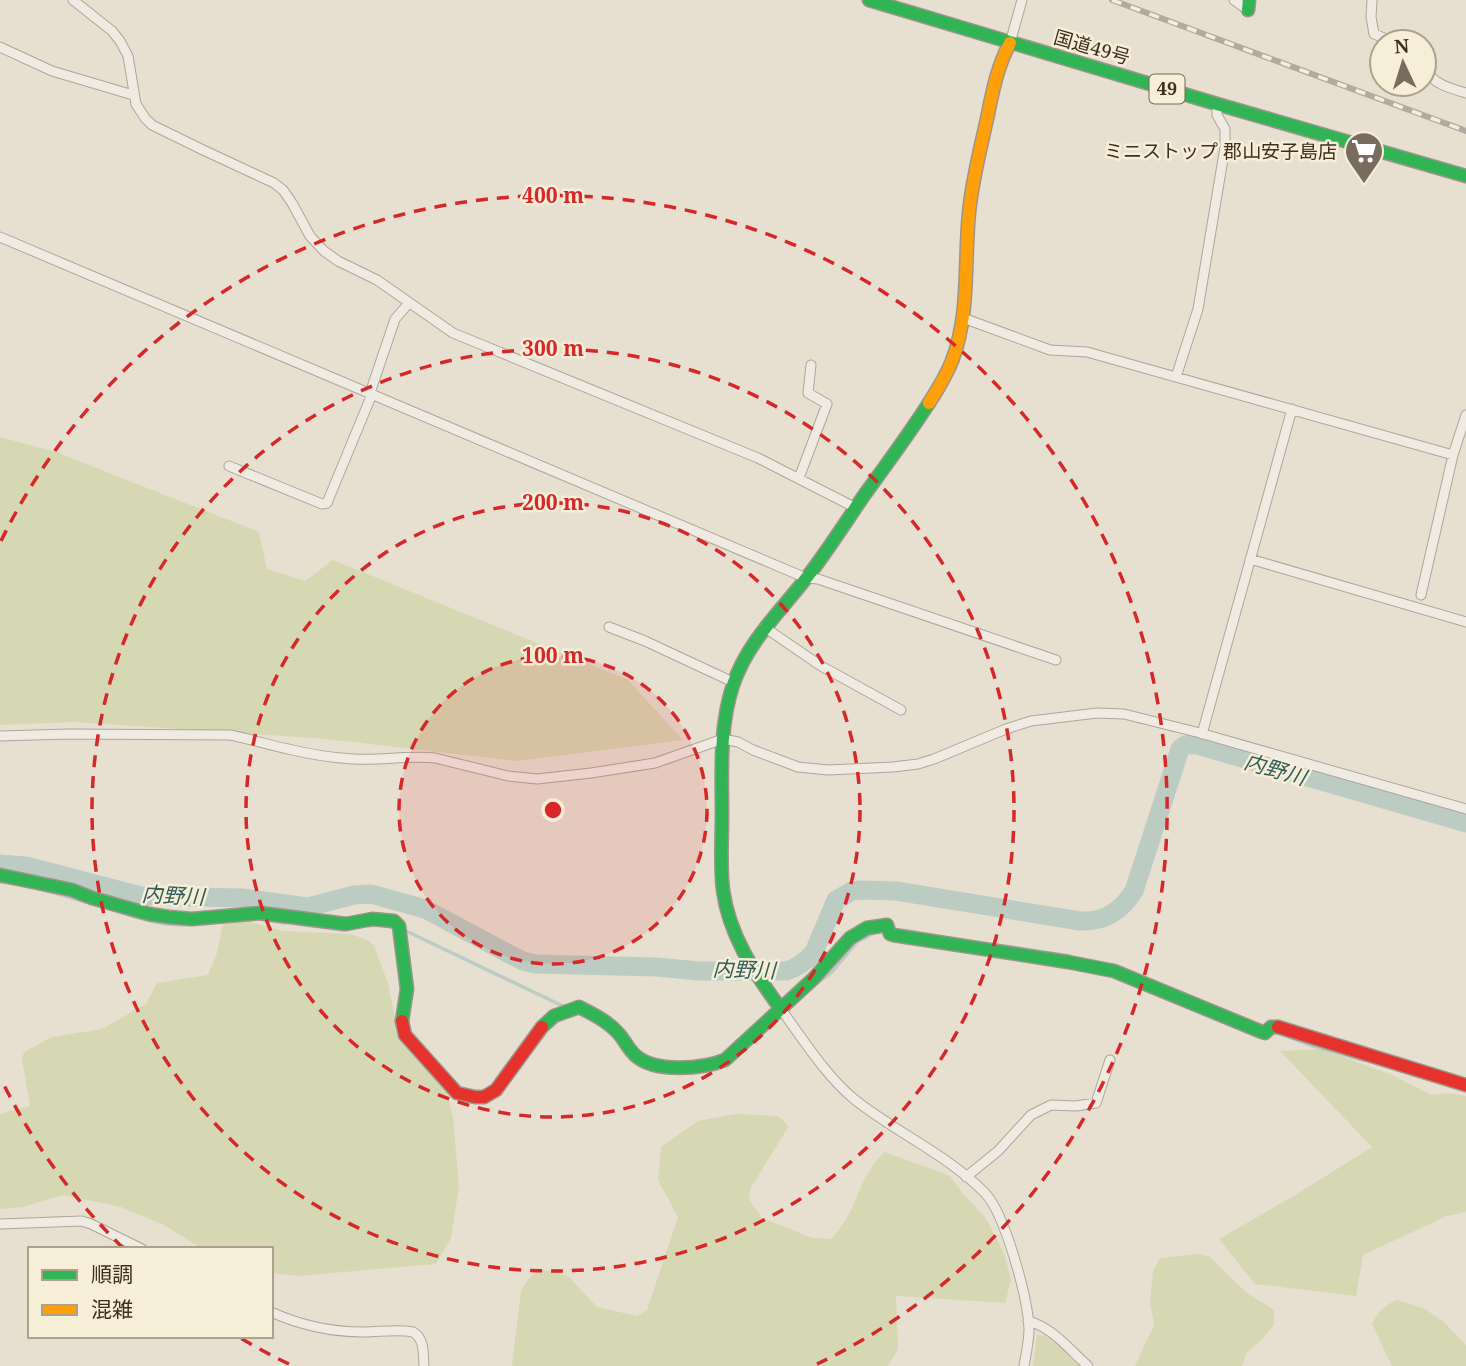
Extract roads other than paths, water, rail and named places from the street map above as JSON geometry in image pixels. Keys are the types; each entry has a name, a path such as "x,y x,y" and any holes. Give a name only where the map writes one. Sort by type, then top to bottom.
{"main road":[{"name":"国道49号","path":"869,0 1466,176"},
{"path":"780,1008 743,953 727,911 723,883 725,713 733,682 751,645 806,578 923,412 947,373 956,351 964,318 967,230 972,188 995,84 1010,43"},
{"path":"0,875 72,890 149,914 169,917 192,919 260,913 339,924 372,919 394,921 399,926 407,980 402,1022 405,1035 457,1093 475,1097 484,1097 496,1090 539,1030 554,1016 574,1007 579,1007 610,1025 641,1060 650,1064 668,1067 715,1064 725,1060 830,962 850,938 867,928 887,925 893,935 1068,961 1114,971 1262,1032 1275,1026 1466,1086"}],"street":[{"path":"73,0 112,31 120,41 128,56 133,95 139,110 152,125 274,183 292,203 310,236 338,261 377,280 453,333 713,439 799,478 856,508"},
{"path":"1010,43 1022,0"},
{"path":"1234,0 1249,5"},
{"path":"1373,0 1373,28"},
{"path":"0,47 52,71 133,95"},
{"path":"1438,83 1466,93"},
{"path":"1176,377 1198,309 1225,147 1225,129 1217,115 1217,104"},
{"path":"0,237 806,578 818,579 1056,660"},
{"path":"229,466 321,504 327,502 370,399 395,319 408,303"},
{"path":"964,318 1050,350 1087,352 1453,455"},
{"path":"799,478 827,404 808,393 811,365"},
{"path":"1200,733 1202,734 1292,410"},
{"path":"1421,595 1453,455 1466,415"},
{"path":"1250,559 1466,622"},
{"path":"609,627 733,682"},
{"path":"764,627 821,666 901,710"},
{"path":"0,736 230,735 288,749 353,759 425,757 508,776 537,779 655,763 723,739 738,742 798,767 828,770 893,767 918,764 1031,721 1097,713 1124,714 1466,809"},
{"path":"780,1008 848,1093 986,1194 998,1212 1015,1259 1029,1332 1024,1366"},
{"path":"966,1177 998,1151 1031,1115 1051,1105 1076,1106 1096,1103 1110,1060"},
{"path":"0,1224 82,1222 138,1247"},
{"path":"273,1313 299,1323 335,1330 414,1332 421,1339 424,1366"},
{"path":"1028,1321 1048,1330 1088,1366"}],"waterway":[{"name":"内野川","path":"0,864 26,866 141,896 242,898 308,907 354,895 371,894 425,909 507,953 535,964 656,967 700,971 786,971 802,963 814,952 836,900 852,891 896,891 1080,921 1097,920 1112,914 1134,891 1180,749 1185,745 1197,745 1466,823"},
{"path":"0,882 12,883"},
{"path":"30,886 86,902"},
{"path":"107,908 161,923 195,924"},
{"path":"258,919 285,923"},
{"path":"296,924 344,930"},
{"path":"369,926 396,928"},
{"path":"891,929 915,932"},
{"path":"404,930 567,1008"},
{"path":"817,983 832,972 857,942 874,933"},
{"path":"998,945 1070,956"},
{"path":"1281,1034 1363,1060"}],"railway":[{"path":"1112,0 1466,131"}],"place":[{"name":"ミニストップ 郡山安子島店","path":"1364,185"}]}
